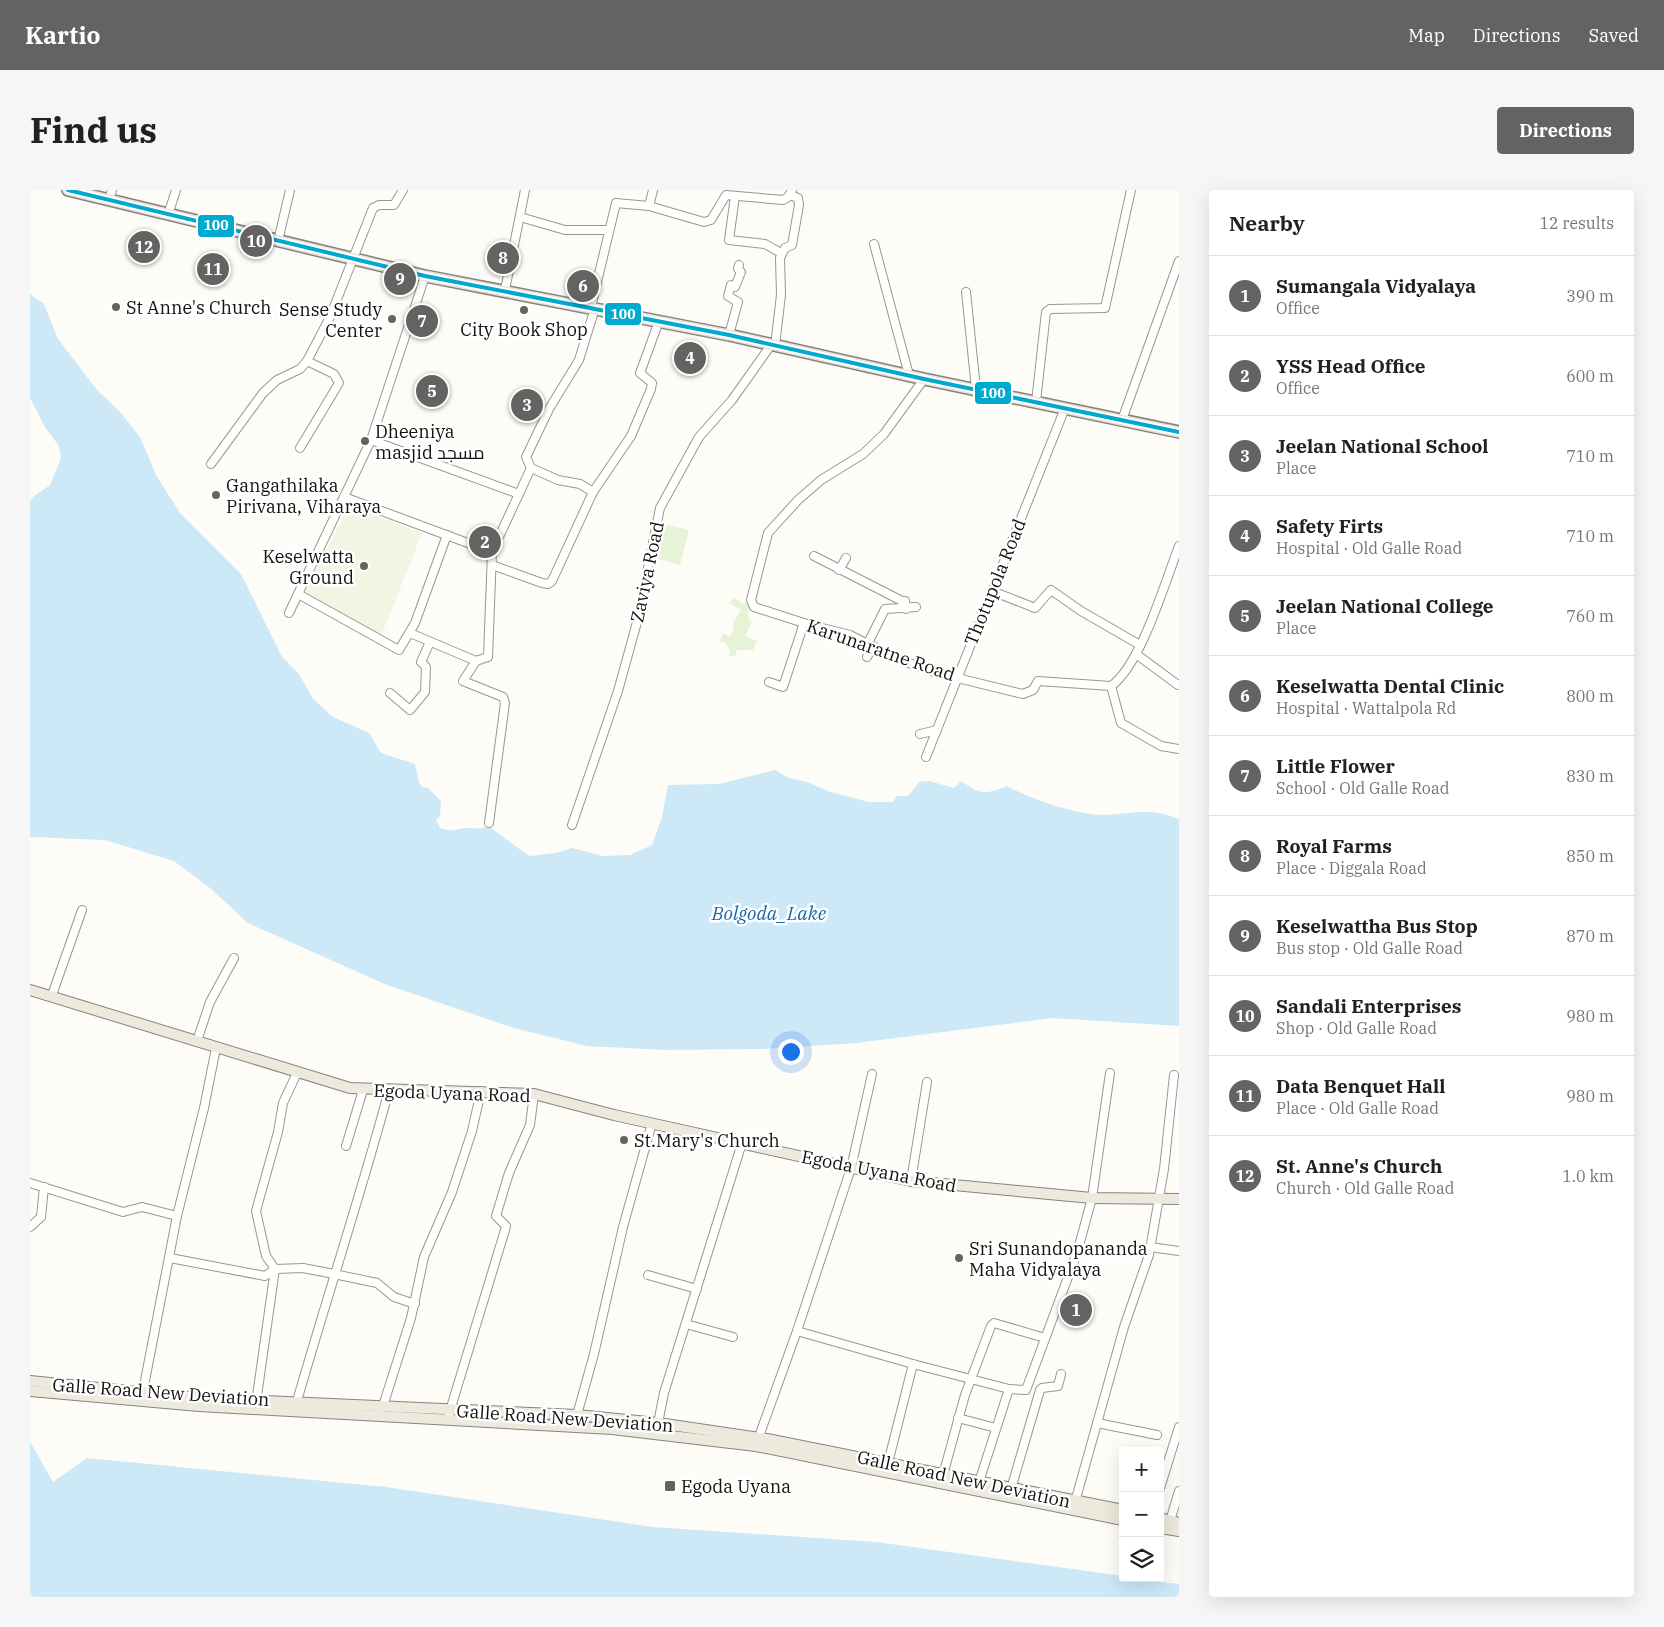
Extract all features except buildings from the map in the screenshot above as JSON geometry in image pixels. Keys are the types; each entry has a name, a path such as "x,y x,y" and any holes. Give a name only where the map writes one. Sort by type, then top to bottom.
{"highway":[{"path":"68,190 111,195 168,215 425,276 729,335 924,380 976,389 1179,432"}],"main road":[{"name":"Egoda Uyana Road","path":"30,990 52,995 297,1073 363,1090 481,1091 534,1094 652,1123 911,1181 1092,1198 1179,1199"},
{"name":"Galle Road New Deviation","path":"30,1381 144,1391 254,1405 297,1401 383,1406 449,1414 757,1442 888,1464 1119,1509"},
{"name":"Galle Road New Deviation","path":"30,1391 254,1405 449,1414 577,1415 658,1423 757,1442 1119,1519"},
{"path":"1164,1529 1179,1531"}],"street":[{"path":"168,215 176,190"},
{"path":"278,241 290,190"},
{"path":"211,464 263,394 277,380 300,370 307,361 330,316 373,208 379,205 394,205 403,190"},
{"path":"649,206 653,190"},
{"path":"1036,402 1046,312 1050,309 1105,308 1131,190"},
{"path":"505,290 520,217 523,191"},
{"path":"593,492 580,484 558,480 531,468 526,457 549,409 579,360 593,308 608,230 616,203 649,206 704,222 711,220 726,195 783,200 791,193 798,198 800,205 792,245 781,253"},
{"path":"735,196 729,240 765,244 781,253"},
{"path":"520,217 565,230 608,230"},
{"path":"874,244 909,375"},
{"path":"773,345 781,295 781,253"},
{"path":"1122,420 1179,261"},
{"path":"729,335 738,302 728,296 731,286 735,287 738,283 741,272 738,269 739,265"},
{"path":"290,613 371,440 425,276"},
{"path":"966,292 976,389"},
{"path":"492,565 548,584 552,581 593,492 631,436 652,389 652,383 640,373 658,321"},
{"name":"Zaviya Road","path":"572,826 618,691 637,622 660,508 699,437 732,400 773,345"},
{"path":"300,448 339,383 334,374 307,361"},
{"name":"Karunaratne Road","path":"924,380 884,434 870,448 821,480 798,500 768,533 751,600 754,606 804,623 850,635 912,664 1023,694 1033,690 1038,681 1111,686"},
{"name":"Thotupola Road","path":"926,757 1065,408"},
{"path":"371,440 519,494"},
{"path":"410,633 476,661 482,661 488,657 492,552 531,468"},
{"path":"344,497 492,552"},
{"path":"300,594 398,650 415,623 447,535"},
{"path":"1179,546 1136,654 1120,680 1111,686 1121,723 1161,746 1179,749"},
{"path":"814,556 906,605"},
{"path":"839,570 846,558"},
{"path":"992,591 1036,608 1051,590 1080,611 1140,645"},
{"path":"906,605 911,593"},
{"path":"867,657 885,609 906,605 916,607"},
{"path":"769,682 784,687 804,623"},
{"path":"390,692 410,710 425,692 426,667 421,662 430,642"},
{"path":"1136,654 1178,685"},
{"path":"476,661 463,681 503,697 505,703 489,823"},
{"path":"920,734 937,730"},
{"path":"52,995 82,910"},
{"path":"197,1041 210,1002 234,958"},
{"path":"144,1391 177,1216 204,1108 216,1048"},
{"path":"254,1405 258,1396 275,1269 266,1256 256,1211 278,1132 283,1103 297,1073"},
{"path":"797,1331 973,1380 1009,1389 1026,1390 1074,1267 1092,1198 1110,1073"},
{"path":"757,1442 797,1331 850,1168 872,1074"},
{"path":"1075,1502 1124,1327 1150,1247 1160,1198 1174,1075"},
{"path":"911,1181 927,1082"},
{"path":"346,1146 363,1090"},
{"path":"297,1401 334,1274 358,1201 389,1090"},
{"path":"383,1406 415,1304 424,1257 452,1192 472,1131 481,1091"},
{"path":"449,1414 506,1230 506,1226 496,1216 509,1173 530,1125 534,1094"},
{"path":"577,1415 589,1373 623,1228 652,1123"},
{"path":"658,1423 664,1393 742,1143"},
{"path":"30,1183 123,1212 142,1207 177,1216"},
{"path":"30,1227 41,1217 44,1188"},
{"path":"1150,1247 1179,1251"},
{"path":"170,1258 265,1276 275,1269 303,1268 377,1283 394,1297 415,1304"},
{"path":"648,1275 697,1289"},
{"path":"944,1475 958,1418 991,1326 994,1323 1045,1338"},
{"path":"686,1324 733,1337"},
{"path":"888,1464 913,1364"},
{"path":"1011,1489 1040,1390 1042,1388 1058,1386 1061,1374"},
{"path":"979,1482 1009,1389"},
{"path":"958,1418 996,1428"},
{"path":"1097,1424 1157,1435"},
{"path":"1164,1475 1179,1426"},
{"path":"1170,1521 1179,1490"}],"green space":[{"name":"Keselwatta Ground","path":"349,506 422,533 381,636 304,594"},
{"path":"663,524 689,530 680,565 657,559"},
{"path":"735,598 743,604 749,601 748,617 752,622 745,636 757,641 753,650 737,650 735,656 729,656 730,650 725,643 720,641 723,633 730,637 734,628 733,623 741,610 729,603"}],"water":[{"name":"Bolgoda_Lake","path":"30,294 44,304 58,339 97,390 120,412 140,437 157,477 180,513 241,574 282,657 299,674 313,699 333,717 369,733 381,753 415,764 419,783 422,787 428,788 441,801 440,816 436,820 440,828 453,830 488,826 529,856 556,853 572,848 602,856 630,855 652,845 662,817 668,785 719,784 775,770 789,778 807,782 830,792 869,802 893,802 897,796 908,796 919,782 929,781 954,788 961,781 983,792 1007,786 1041,801 1092,814 1149,812 1167,815 1179,819 1179,1026 1053,1018 856,1043 762,1049 666,1050 587,1046 514,1028 387,985 248,923 210,888 174,861 105,840 30,837 30,501 50,485 61,458 59,446 45,427 30,398"},
{"path":"30,1442 53,1482 87,1458 386,1487 653,1527 876,1542 1119,1575 1119,1582 1179,1584 1179,1597 30,1597"}],"transit line":[{"name":"100","path":"68,190 425,276 729,335 924,379 1179,432"}],"place":[{"name":"Sandali Enterprises","path":"256,241"},
{"name":"St. Anne's Church","path":"144,247"},
{"name":"Royal Farms","path":"503,258"},
{"name":"Data Benquet Hall","path":"213,269"},
{"name":"Keselwattha Bus Stop","path":"400,279"},
{"name":"Keselwatta Dental Clinic","path":"583,286"},
{"name":"St Anne's Church","path":"116,307"},
{"name":"City Book Shop","path":"524,310"},
{"name":"Sense Study Center","path":"392,319"},
{"name":"Little Flower","path":"422,321"},
{"name":"Safety Firts","path":"690,358"},
{"name":"Jeelan National College","path":"432,391"},
{"name":"Jeelan National School","path":"527,405"},
{"name":"Dheeniya masjid مسجد","path":"365,441"},
{"name":"Gangathilaka Pirivana, Viharaya","path":"216,495"},
{"name":"YSS Head Office","path":"485,542"},
{"name":"Keselwatta Ground","path":"364,566"},
{"name":"St.Mary's Church","path":"624,1140"},
{"name":"Sri Sunandopananda Maha Vidyalaya","path":"959,1258"},
{"name":"Sumangala Vidyalaya","path":"1076,1310"},
{"name":"Egoda Uyana","path":"670,1486"}]}
